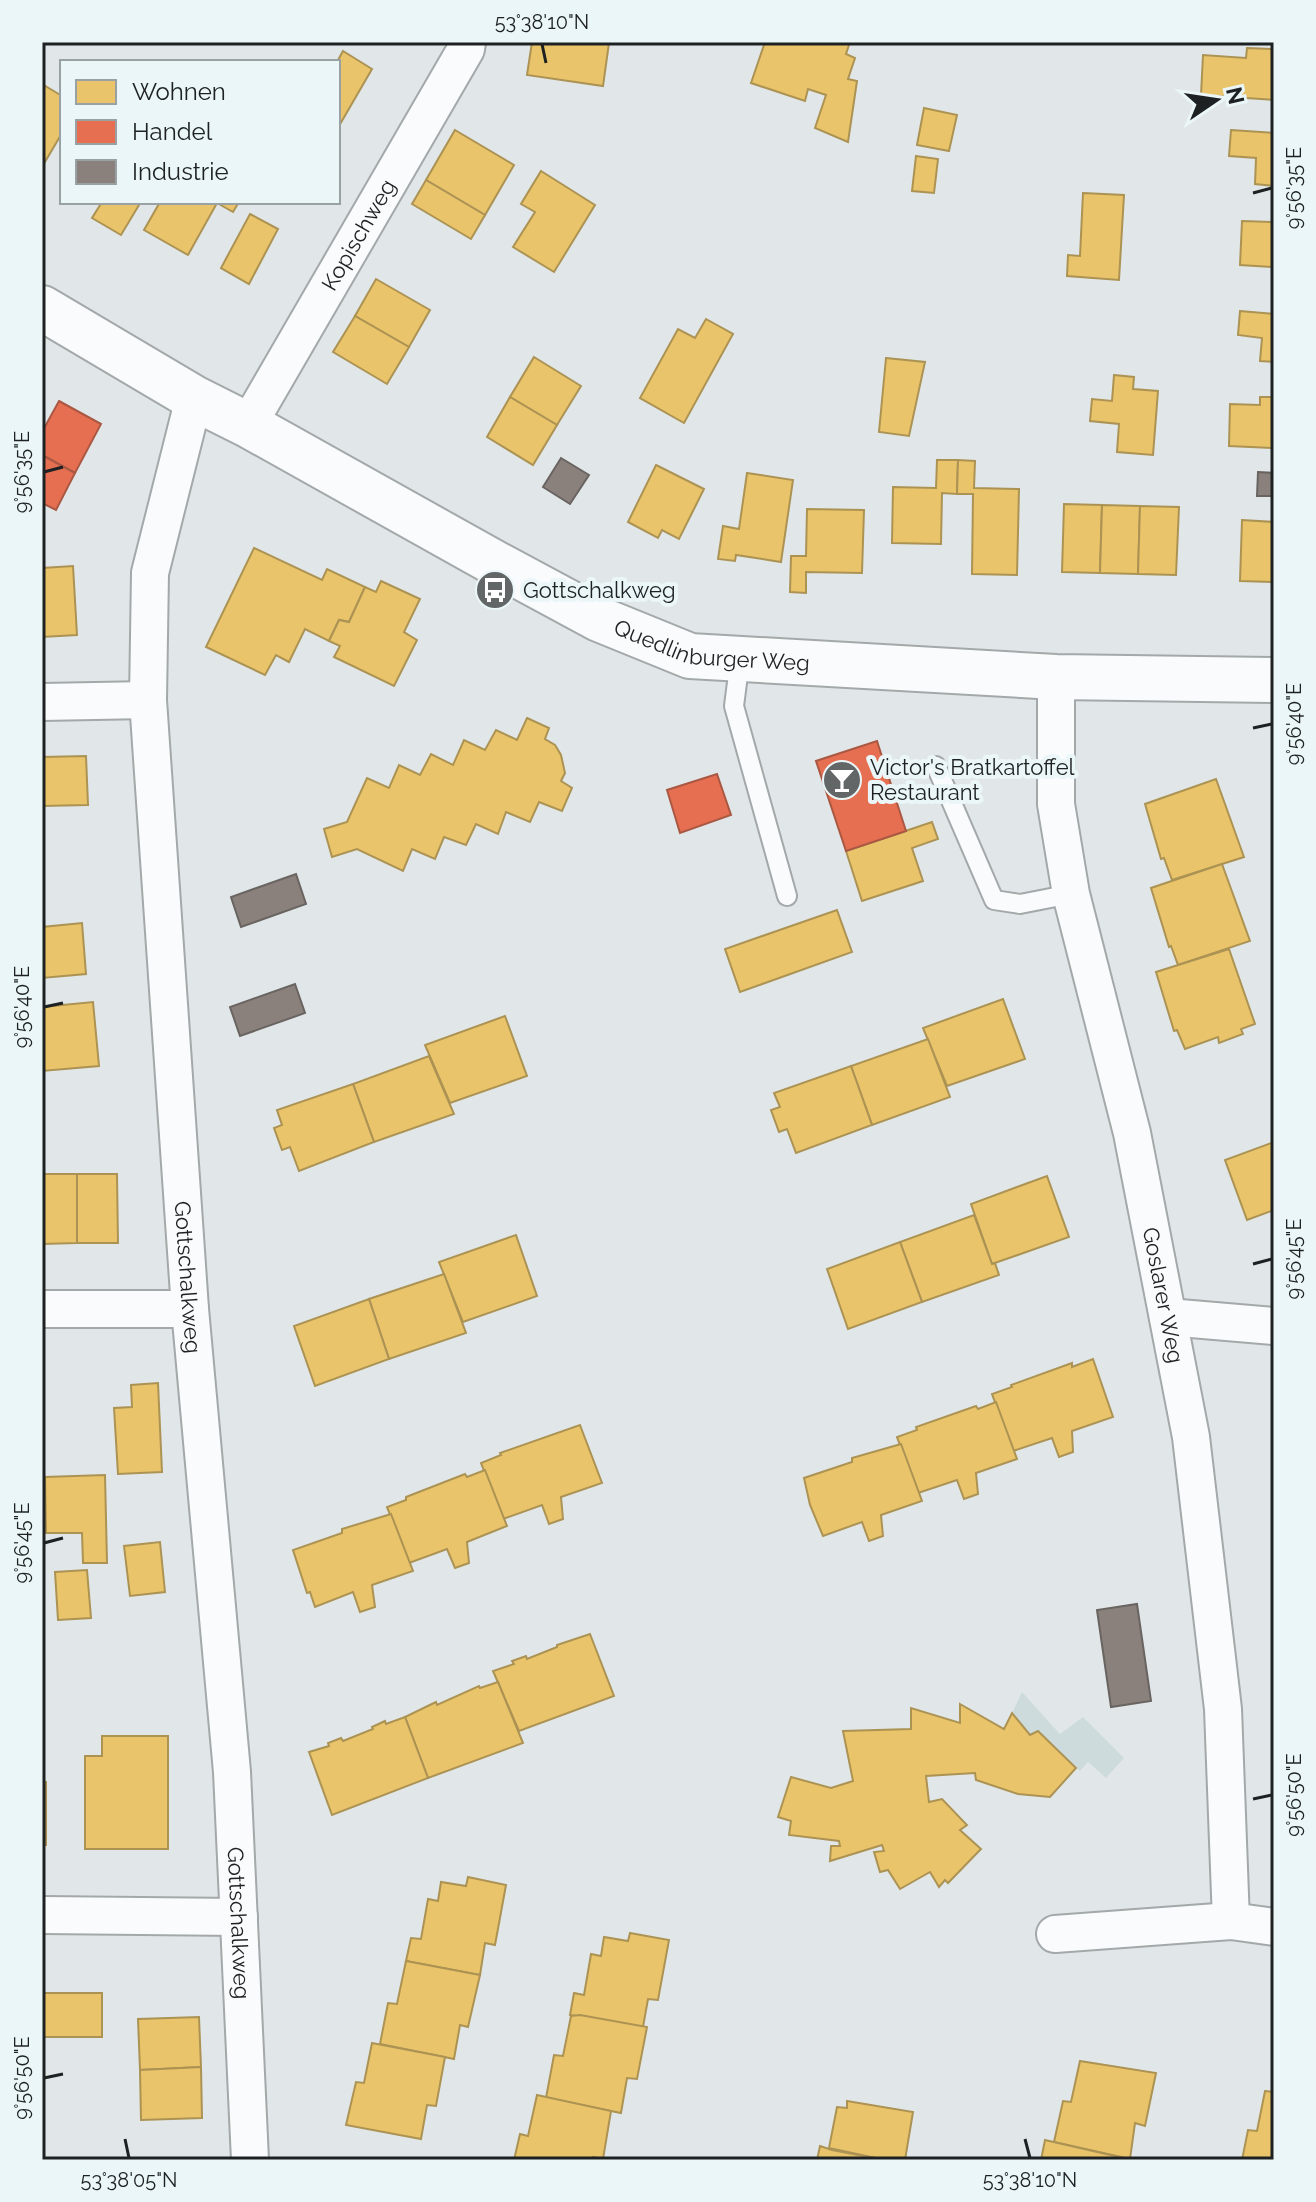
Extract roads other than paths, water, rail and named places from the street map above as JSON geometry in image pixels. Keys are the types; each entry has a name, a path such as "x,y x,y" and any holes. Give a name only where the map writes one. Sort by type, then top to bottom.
{"street":[{"name":"Kopischweg","path":"248,425 466,49 467,42"},
{"name":"Quedlinburger Weg","path":"42,308 194,398 599,619 690,656 1056,677 1274,680"},
{"name":"Gottschalkweg","path":"194,398 150,573 148,700 190,1309 232,1772 250,2160"},
{"name":"Goslarer Weg","path":"1056,677 1056,804 1071,894 1132,1133 1191,1437 1223,1709 1231,1921"},
{"path":"42,702 148,700"},
{"path":"42,1309 190,1309"},
{"path":"1168,1317 1274,1326"},
{"path":"42,1915 239,1917"},
{"path":"1055,1934 1231,1921 1274,1927"}],"lane":[{"path":"740,659 734,706 787,896"},
{"path":"936,766 994,900 1020,904 1071,894"}],"place":[{"name":"Gottschalkweg","path":"495,590"},
{"name":"Victor's Bratkartoffel Restaurant","path":"842,780"}]}
